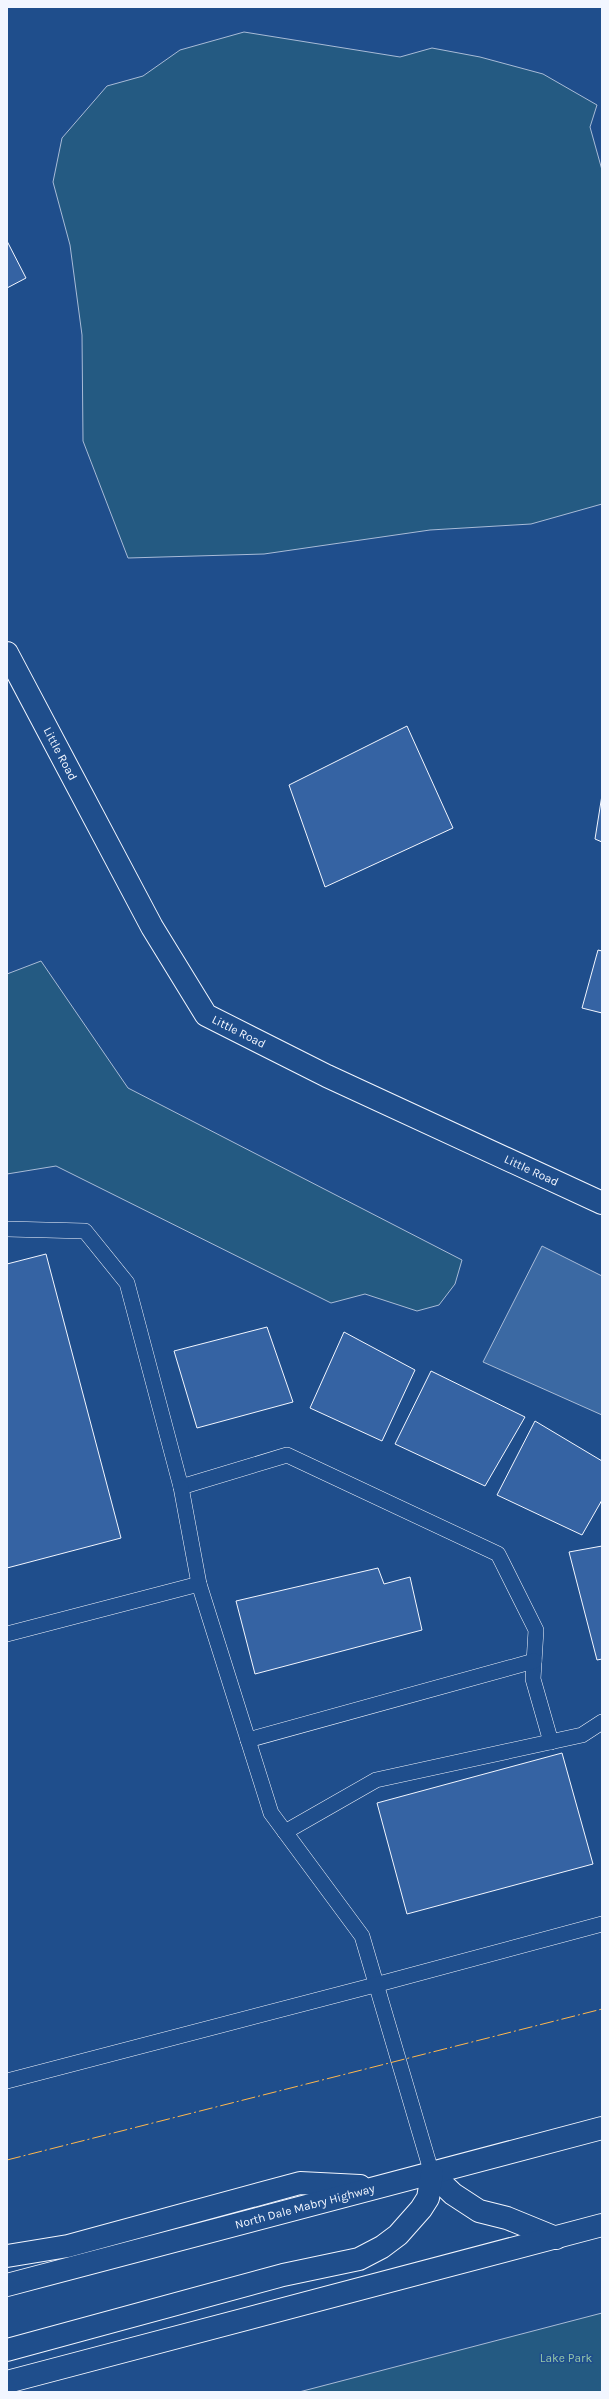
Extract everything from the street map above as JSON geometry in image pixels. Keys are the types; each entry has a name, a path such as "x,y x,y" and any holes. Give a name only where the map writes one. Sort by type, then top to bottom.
{"main road":[{"name":"Little Road","path":"7,653 152,927 206,1015 327,1076 602,1203"},
{"name":"North Dale Mabry Highway","path":"7,2285 384,2187 602,2128"},
{"path":"432,2174 453,2194 480,2211 507,2218 556,2238"},
{"path":"7,2350 283,2275 359,2259 382,2247 398,2235 422,2209 428,2198 432,2174"},
{"path":"7,2256 68,2246 300,2184 384,2187"},
{"path":"7,2382 602,2226"}],"lane":[{"path":"7,1229 85,1231 127,1283 181,1487 199,1584 272,1814 362,1936 432,2174"},
{"path":"181,1487 287,1455 498,1554 536,1630 533,1679 551,1742"},
{"path":"7,1634 199,1584"},
{"path":"248,1740 534,1661"},
{"path":"285,1832 376,1780 582,1735 602,1722"},
{"path":"7,2081 376,1985 602,1924"}],"green space":[{"path":"244,32 400,57 432,48 480,57 543,74 597,105 590,127 602,170 602,504 531,524 430,530 264,554 128,558 83,441 82,335 70,245 53,182 62,138 107,86 143,76 180,50"},
{"path":"41,961 128,1088 462,1260 455,1284 439,1305 417,1311 365,1294 331,1303 56,1166 7,1174 7,974"},
{"name":"Lake Park","path":"602,2313 602,2392 299,2392"}],"shaded area":[{"path":"542,1246 602,1276 602,1415 483,1362"}],"building":[{"path":"7,241 26,278 7,288"},
{"path":"407,726 453,828 325,887 289,785"},
{"path":"602,795 602,842 595,839"},
{"path":"598,950 602,951 602,1013 582,1008"},
{"path":"46,1254 121,1538 7,1568 7,1264"},
{"path":"267,1327 293,1402 197,1428 174,1351"},
{"path":"344,1332 415,1370 382,1441 310,1408"},
{"path":"431,1371 525,1417 485,1486 395,1444"},
{"path":"535,1421 602,1461 602,1500 582,1535 497,1495"},
{"path":"602,1546 602,1659 597,1660 569,1552"},
{"path":"378,1568 384,1584 410,1577 422,1630 255,1674 236,1601"},
{"path":"562,1753 593,1864 407,1914 377,1803"}],"power":[{"path":"7,2160 602,2009"}]}
